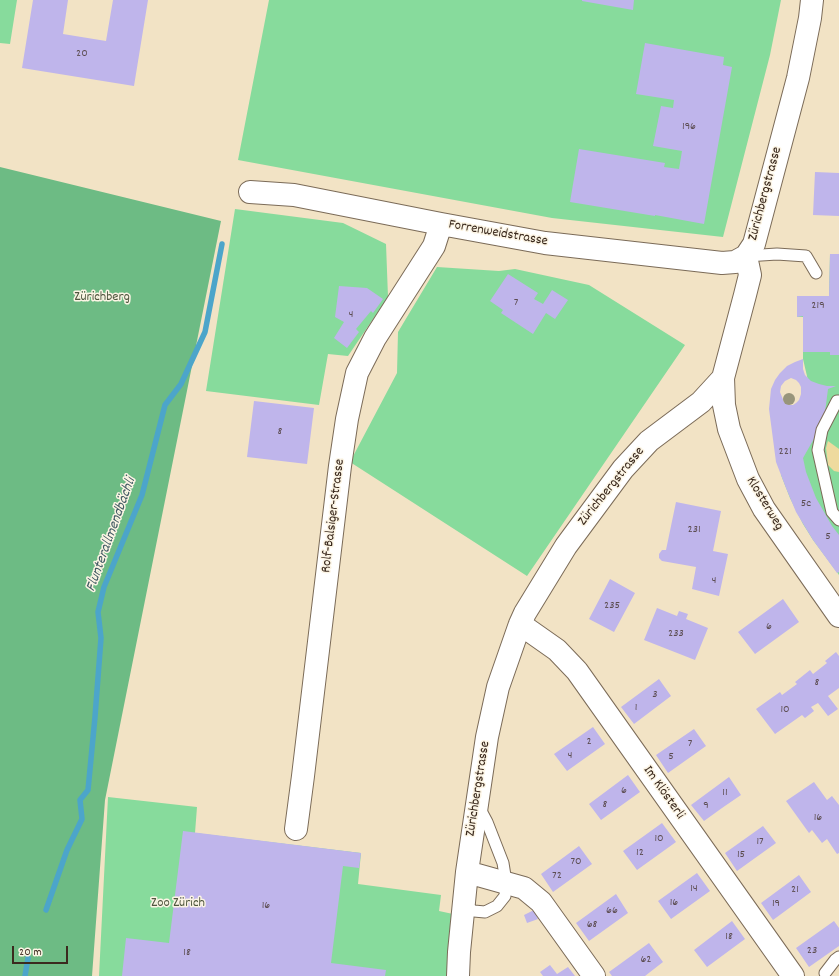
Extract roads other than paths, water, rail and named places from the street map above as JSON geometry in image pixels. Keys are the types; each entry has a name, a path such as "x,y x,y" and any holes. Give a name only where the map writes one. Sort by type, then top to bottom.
{"street":[{"name":"Zürichbergstrasse","path":"458,976 467,872 487,737 498,686 520,624 525,613 566,546 623,470 649,442 702,402 723,378 750,275 746,256 754,244 798,78 810,18 812,0"},
{"name":"Forrenweidstrasse","path":"250,192 294,195 545,243 722,263 735,262 746,256"},
{"name":"Rolf-Balsiger-Strasse","path":"296,829 340,466 347,419 357,373 375,338 434,246 441,224"},
{"name":"Klosterweg","path":"723,378 724,405 729,429 748,479 764,509 839,616"},
{"name":"Im Klösterli","path":"520,624 557,650 577,671 793,976"},
{"path":"467,872 524,888 541,902 594,976"}],"lane":[{"path":"746,256 777,254 806,256 816,273"},
{"path":"839,401 837,401 822,430 818,450 832,512 839,520"},
{"path":"463,905 474,912 485,912 497,906 505,896 506,882 503,862 487,822 477,803"},
{"path":"825,973 839,957"}],"waterway":[{"name":"Flunterallmendbächli","path":"46,910 67,850 82,819 80,800 88,790 101,638 98,612 104,587 142,495 165,405 181,384 205,332 222,244"},
{"name":"Flunterallmendbächli","path":"25,976 28,958"}],"park label":[{"name":"Zürichberg","path":"102,298"},
{"name":"Zoo Zürich","path":"178,904"}]}
